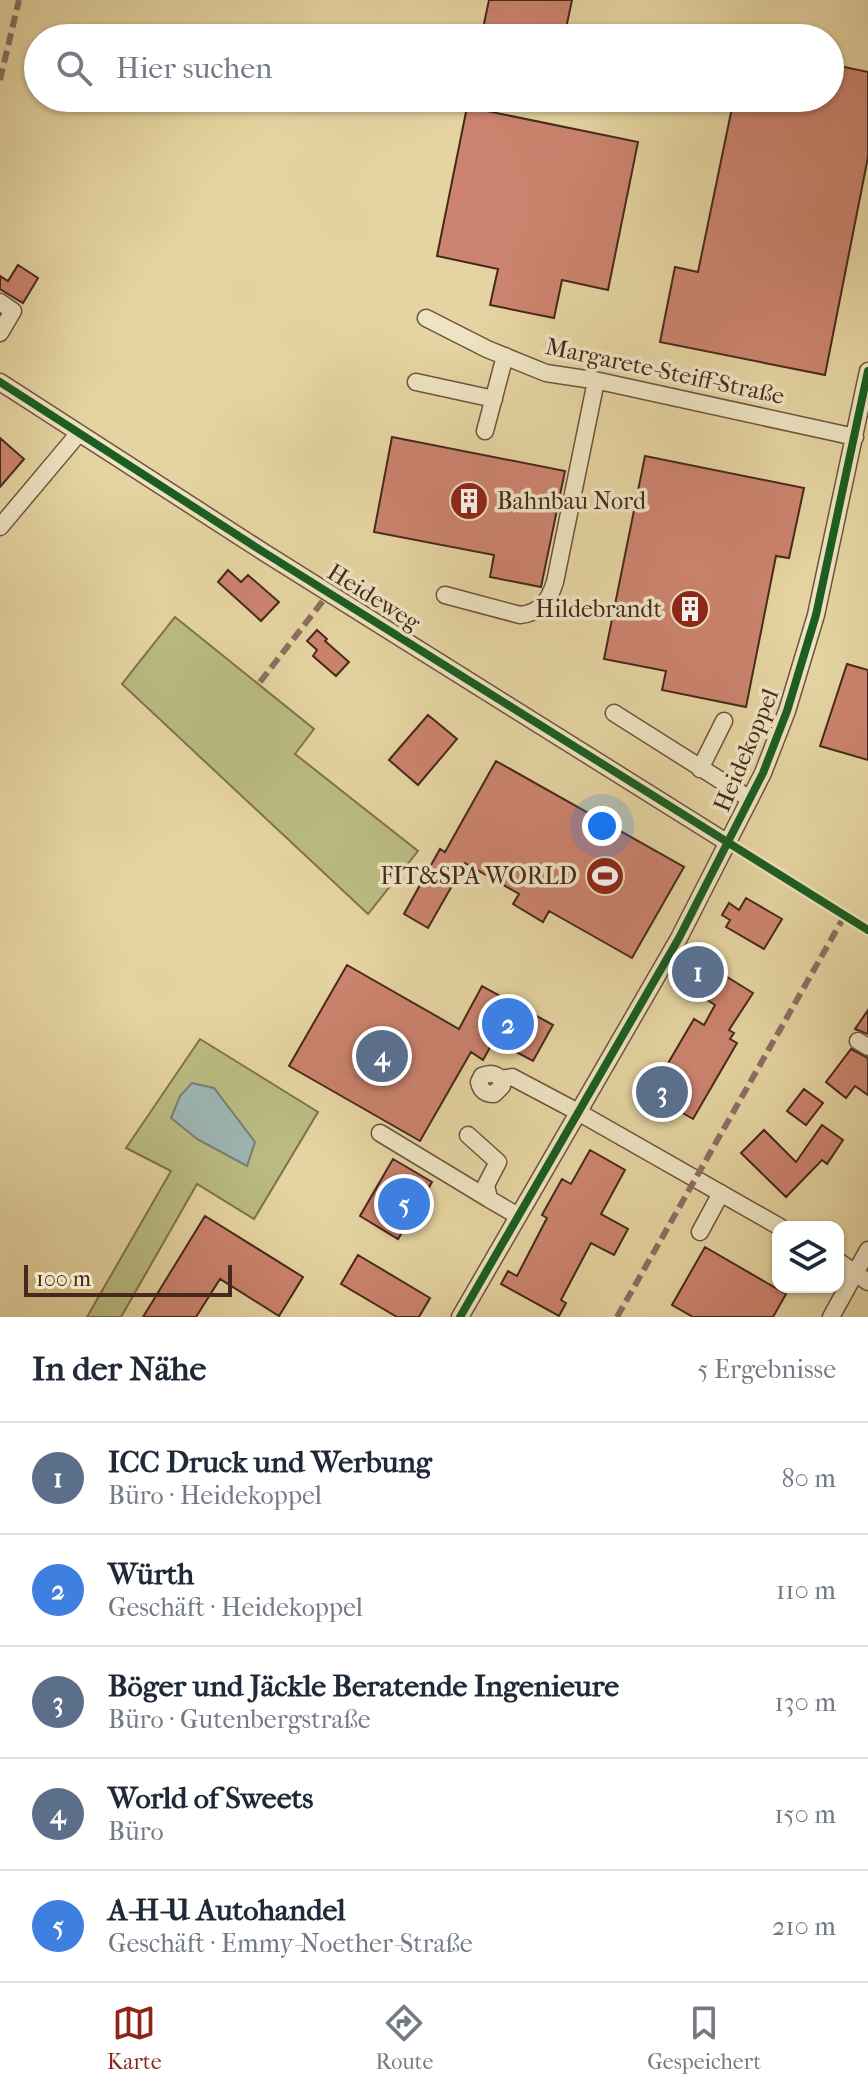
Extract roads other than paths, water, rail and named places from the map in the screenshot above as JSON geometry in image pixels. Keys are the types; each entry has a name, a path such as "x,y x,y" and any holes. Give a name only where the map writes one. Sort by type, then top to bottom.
{"street":[{"path":"0,302 13,311 0,333"},
{"name":"Margarete-Steiff-Straße","path":"426,318 546,373 855,437"},
{"path":"485,431 505,356"},
{"name":"Heidekoppel","path":"460,1317 679,938 763,773 787,711 816,615 868,371"},
{"path":"445,595 520,615 529,614 547,601 555,582 596,381"},
{"name":"Heideweg","path":"0,382 265,553 728,843"},
{"path":"416,382 494,399"},
{"path":"0,527 79,433"},
{"path":"614,713 750,799"},
{"path":"700,769 724,721"},
{"path":"501,1079 512,1077 772,1222"},
{"path":"380,1133 518,1216"},
{"path":"468,1135 498,1162 486,1185 489,1199"},
{"path":"700,1232 721,1193"},
{"path":"831,1317 862,1277 868,1250"},
{"path":"844,1265 862,1277"}],"water":[{"path":"192,1083 214,1088 255,1142 247,1166 197,1139 171,1118 180,1096"}],"place":[{"name":"Bahnbau Nord","path":"469,501"},
{"name":"Hildebrandt","path":"690,609"},
{"name":"FIT&SPA WORLD","path":"605,876"},
{"name":"ICC Druck und Werbung","path":"698,972"},
{"name":"Würth","path":"508,1024"},
{"name":"World of Sweets","path":"382,1056"},
{"name":"Böger und Jäckle Beratende Ingenieure","path":"662,1092"},
{"name":"A-H-U Autohandel","path":"404,1204"}]}
